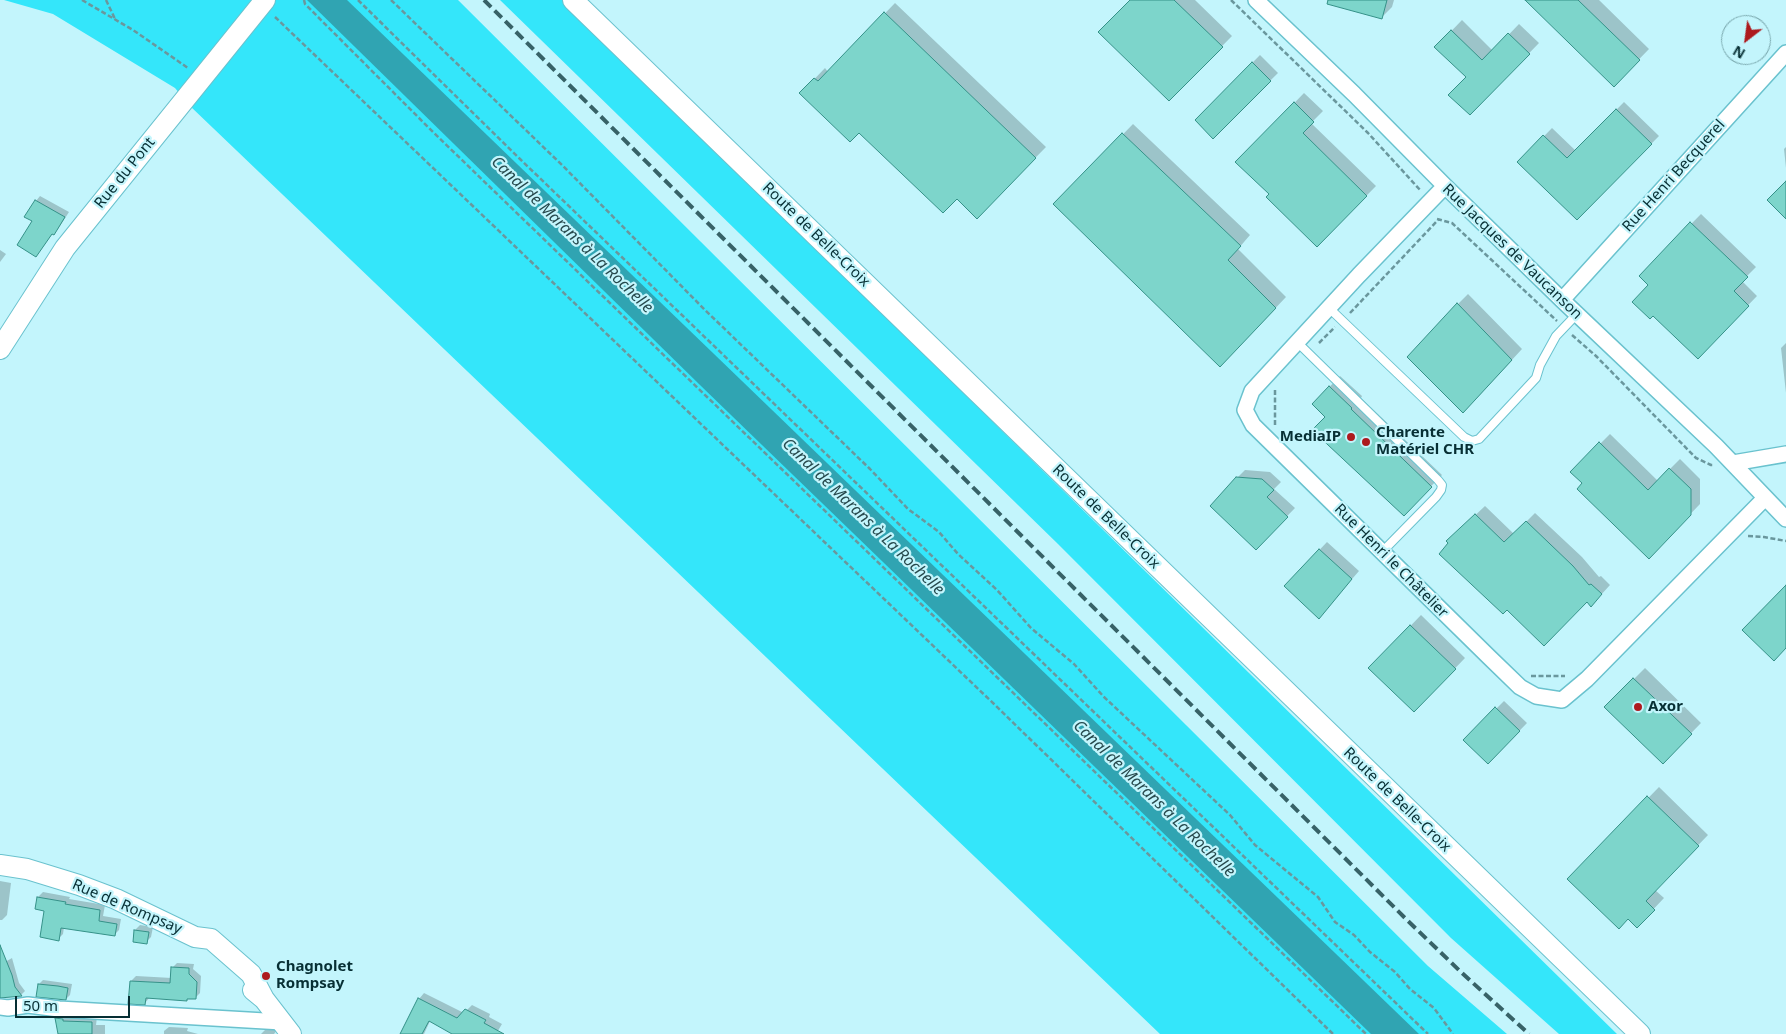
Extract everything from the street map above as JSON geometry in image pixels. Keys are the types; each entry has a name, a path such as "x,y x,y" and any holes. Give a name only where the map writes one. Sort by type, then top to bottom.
{"street":[{"name":"Route de Belle-Croix","path":"573,0 1640,1034"},
{"name":"Rue Jacques de Vaucanson","path":"1256,0 1354,94 1444,186 1733,463 1786,519"},
{"name":"Rue du Pont","path":"0,350 65,248 264,2"},
{"name":"Rue Henri Becquerel","path":"1562,300 1786,53"},
{"name":"Rue Henri le Châtelier","path":"1444,186 1252,391 1245,410 1253,425 1520,687 1536,696 1562,700 1587,679 1765,498"},
{"path":"1733,463 1786,454"},
{"name":"Rue de Rompsay","path":"0,865 27,869 79,885 116,899 195,937 211,939 252,974 264,999 287,1028"},
{"path":"0,1007 8,1008 28,1005 287,1028"}],"lane":[{"path":"1329,308 1464,437 1472,441 1479,439 1536,378 1548,348 1556,336 1577,314"},
{"path":"1297,342 1442,485 1436,497 1382,552"}],"path":[{"path":"82,0 115,19 202,78"},
{"path":"106,0 115,19"},
{"path":"304,0 304,4 432,132 1366,1034"},
{"path":"358,0 595,232 922,544 1428,1034"},
{"path":"391,0 562,166 705,310 870,469 908,509 939,532 958,554 997,590 1031,628 1074,664 1104,697 1230,815 1256,845 1318,897 1335,922 1354,935 1370,952 1395,972 1410,989 1434,1008 1453,1034"},
{"path":"1230,0 1374,140 1420,188 1425,206 1438,220 1452,223 1596,356 1696,458 1710,465 1733,463"},
{"path":"264,2 987,697 1333,1034"},
{"path":"1309,353 1438,220"},
{"path":"1275,430 1275,390 1280,384"},
{"path":"1742,536 1786,541"},
{"path":"1528,676 1570,676 1578,670 1587,679"}],"shaded area":[{"path":"4,0 458,0 1428,966 1507,1034 1160,1034 190,106 175,88 53,14"},
{"path":"500,0 563,0 1617,1034 1559,1034 1451,938 1058,544"}],"water":[{"name":"Canal de Marans à La Rochelle","path":"307,0 347,0 1419,1034 1371,1034 701,386"}],"building":[{"path":"1130,0 1174,0 1223,47 1169,101 1098,32"},
{"path":"1328,0 1387,0 1382,19 1327,4"},
{"path":"1525,0 1578,0 1640,60 1614,87"},
{"path":"884,12 1036,158 977,219 957,199 943,213 859,133 850,142 799,93 814,78 818,81"},
{"path":"1451,30 1482,60 1508,33 1530,54 1470,115 1448,95 1466,77 1434,47"},
{"path":"1252,62 1271,81 1213,139 1195,120"},
{"path":"1294,102 1314,122 1303,133 1367,196 1317,247 1266,197 1269,194 1235,162"},
{"path":"1616,109 1652,144 1577,220 1517,162 1543,135 1567,158"},
{"path":"1122,133 1241,246 1228,260 1276,308 1220,367 1053,204"},
{"path":"1786,181 1786,219 1767,200"},
{"path":"35,200 65,217 54,235 52,234 36,257 17,245 32,221 24,217"},
{"path":"1690,222 1748,277 1734,291 1749,306 1698,359 1653,316 1650,319 1632,302 1648,285 1639,276"},
{"path":"1457,303 1512,360 1463,413 1407,357"},
{"path":"1329,386 1432,487 1404,516 1312,430 1325,417 1312,404"},
{"path":"1599,442 1648,490 1669,468 1691,489 1691,515 1649,559 1577,489 1582,483 1570,472"},
{"path":"1236,477 1262,479 1274,490 1267,497 1288,517 1256,550 1210,506"},
{"path":"1475,514 1504,542 1526,521 1573,566 1589,585 1591,584 1602,594 1591,607 1587,602 1544,646 1507,610 1503,614 1439,554 1448,543 1446,541"},
{"path":"1319,549 1352,579 1319,619 1284,586"},
{"path":"1786,585 1786,648 1774,661 1742,630"},
{"path":"1410,625 1456,669 1414,712 1368,668"},
{"path":"1633,678 1692,734 1663,764 1604,707"},
{"path":"1495,707 1520,731 1488,764 1463,740"},
{"path":"1647,796 1699,846 1646,901 1655,910 1637,928 1628,919 1619,929 1567,879"},
{"path":"37,897 100,910 99,921 117,924 115,936 61,928 59,941 40,937 44,911 35,909"},
{"path":"134,930 149,932 147,944 133,942"},
{"path":"0,945 15,987 22,996 0,998"},
{"path":"171,967 189,968 189,974 197,982 196,999 187,999 187,1001 146,998 145,1005 128,1004 130,981 170,983"},
{"path":"38,984 68,988 66,1000 36,997"},
{"path":"418,998 457,1018 465,1009 486,1020 484,1023 504,1034 452,1034 429,1021 422,1034 400,1034"},
{"path":"55,1018 63,1019 63,1021 92,1022 92,1034 58,1034"}],"railway":[{"path":"484,0 1407,920 1529,1034"}],"place":[{"name":"MediaIP","path":"1351,437"},
{"name":"Charente Matériel CHR","path":"1366,442"},
{"name":"Axor","path":"1638,707"},
{"name":"Chagnolet Rompsay","path":"266,976"}]}
